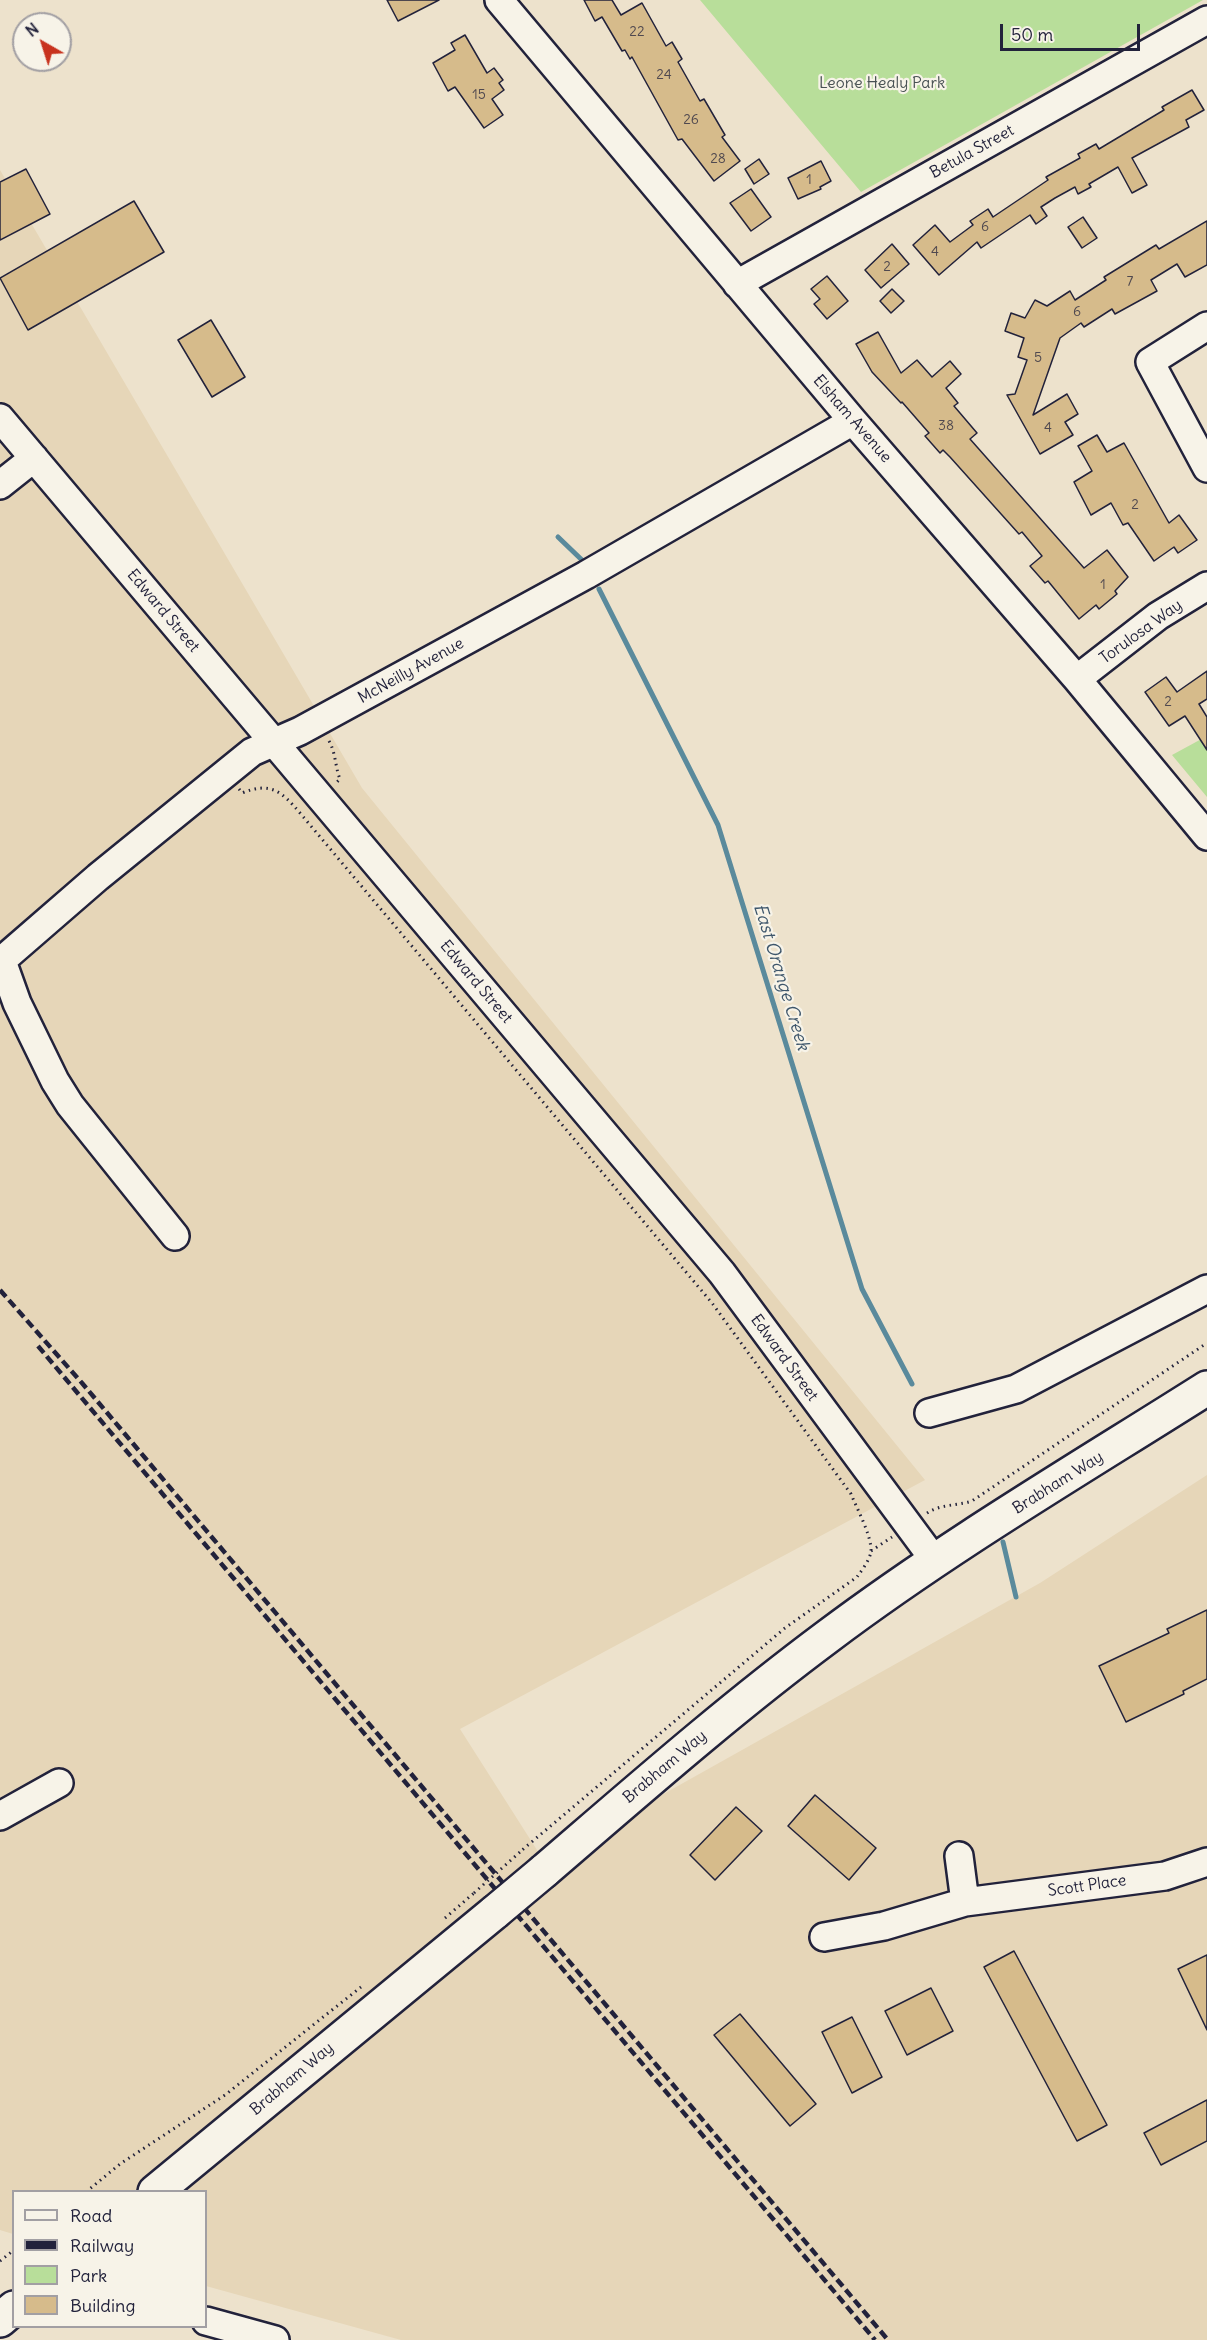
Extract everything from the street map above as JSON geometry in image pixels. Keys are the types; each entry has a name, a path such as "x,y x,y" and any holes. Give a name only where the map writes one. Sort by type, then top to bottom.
{"main road":[{"name":"Brabham Way","path":"157,2190 532,1861 698,1738 828,1636 935,1561 1207,1388"},
{"path":"0,2320 12,2310"}],"street":[{"name":"Elsham Avenue","path":"499,0 853,421 1077,679 1207,836"},
{"name":"Betula Street","path":"737,284 1207,20"},
{"path":"1207,326 1150,362 1207,468"},
{"name":"Edward Street","path":"0,418 722,1273 935,1561"},
{"name":"McNeilly Avenue","path":"1,961 98,877 252,752 300,731 585,575 853,421"},
{"path":"0,485 34,458"},
{"name":"Torulosa Way","path":"1077,679 1158,616 1207,586"},
{"path":"1,961 17,1003 55,1081 70,1105 175,1236"},
{"path":"929,1413 1016,1389 1207,1289"},
{"path":"0,1816 59,1783"},
{"path":"959,1856 965,1902"},
{"name":"Scott Place","path":"824,1937 884,1926 965,1902 1165,1876 1207,1862"},
{"path":"207,2320 275,2340"}],"path":[{"path":"228,772 242,793 255,787 274,789 287,797 712,1303 851,1494 865,1527 871,1551"},
{"path":"439,1922 484,1902 532,1861 785,1628 857,1577 865,1566 871,1551 938,1505 948,1506 972,1501 1207,1343"},
{"path":"88,2190 120,2164 225,2094 369,1980"},
{"path":"0,2261 12,2252"}],"shaded area":[{"path":"0,170 362,788 925,1480 460,1729 544,1861 1040,1583 1207,1475 1207,2340 401,2340 207,2286 207,2190 12,2190 12,2234 0,2230"}],"green space":[{"name":"Leone Healy Park","path":"700,0 1203,0 861,192"},
{"path":"1207,736 1207,797 1172,755"}],"building":[{"path":"387,0 439,0 398,21"},
{"path":"584,0 612,0 621,15 642,3 666,46 672,42 682,59 678,62 700,101 704,99 725,135 722,137 740,161 714,181 682,139 678,140 632,57 630,59 625,50 622,51 602,17 595,21"},
{"path":"465,35 487,73 494,68 503,80 499,83 504,90 492,99 503,115 484,128 455,87 448,91 433,63 455,50 451,43"},
{"path":"1192,90 1204,110 1186,120 1189,127 1132,158 1147,185 1132,193 1118,167 1089,184 1091,187 1078,194 1075,187 1041,207 1047,216 1036,224 1030,215 981,248 977,242 939,275 913,245 935,225 950,242 973,225 970,221 988,209 993,217 1048,180 1046,177 1080,158 1078,154 1096,144 1099,149 1164,110 1162,107"},
{"path":"759,159 769,174 754,184 745,169"},
{"path":"821,161 831,181 820,187 821,189 798,199 788,178"},
{"path":"26,169 50,214 0,240 0,182"},
{"path":"751,189 771,217 751,231 730,203"},
{"path":"134,201 164,252 28,330 0,278"},
{"path":"1083,217 1097,238 1082,248 1068,227"},
{"path":"1207,221 1207,265 1185,277 1177,264 1151,280 1157,291 1115,314 1112,309 1084,327 1081,323 1060,338 1033,415 1067,394 1078,414 1065,422 1073,435 1040,454 1007,395 1015,394 1027,360 1018,357 1024,338 1005,331 1011,313 1025,318 1035,300 1047,306 1070,291 1075,300 1106,280 1104,277 1156,245 1159,249"},
{"path":"892,244 909,264 881,288 865,270"},
{"path":"827,276 848,301 827,319 814,304 820,299 811,289"},
{"path":"892,289 904,301 891,313 880,301"},
{"path":"211,320 245,377 212,397 178,340"},
{"path":"878,332 901,373 917,360 932,377 950,361 961,374 946,388 958,403 954,406 977,433 970,439 1084,568 1107,550 1128,577 1115,591 1117,594 1099,609 1096,605 1079,619 1048,581 1045,583 1030,566 1042,556 1022,532 1019,534 950,457 943,450 940,453 925,436 929,433 872,372 856,344"},
{"path":"1097,435 1107,452 1124,443 1169,523 1179,515 1197,540 1178,553 1174,547 1154,561 1128,523 1123,525 1111,503 1091,515 1074,482 1092,471 1078,446"},
{"path":"1207,671 1207,699 1199,704 1207,717 1207,750 1185,716 1169,726 1145,692 1166,677 1177,692"},
{"path":"1207,1610 1207,1679 1183,1691 1184,1694 1126,1722 1099,1666 1169,1633 1167,1629"},
{"path":"815,1795 876,1848 849,1880 788,1826"},
{"path":"736,1807 762,1831 715,1880 690,1855"},
{"path":"1014,1951 1107,2125 1077,2141 984,1967"},
{"path":"1207,1955 1207,2030 1178,1969"},
{"path":"931,1988 953,2031 907,2055 885,2011"},
{"path":"740,2014 816,2104 790,2126 714,2035"},
{"path":"852,2017 882,2077 852,2093 822,2032"},
{"path":"1207,2100 1207,2141 1161,2165 1144,2133"}],"waterway":[{"name":"East Orange Creek","path":"558,537 584,562"},
{"name":"East Orange Creek","path":"599,589 718,825 862,1289 912,1384"},
{"name":"East Orange Creek","path":"1003,1542 1016,1597"}],"railway":[{"path":"0,1290 82,1383 888,2340"},
{"path":"38,1346 875,2340"}]}
